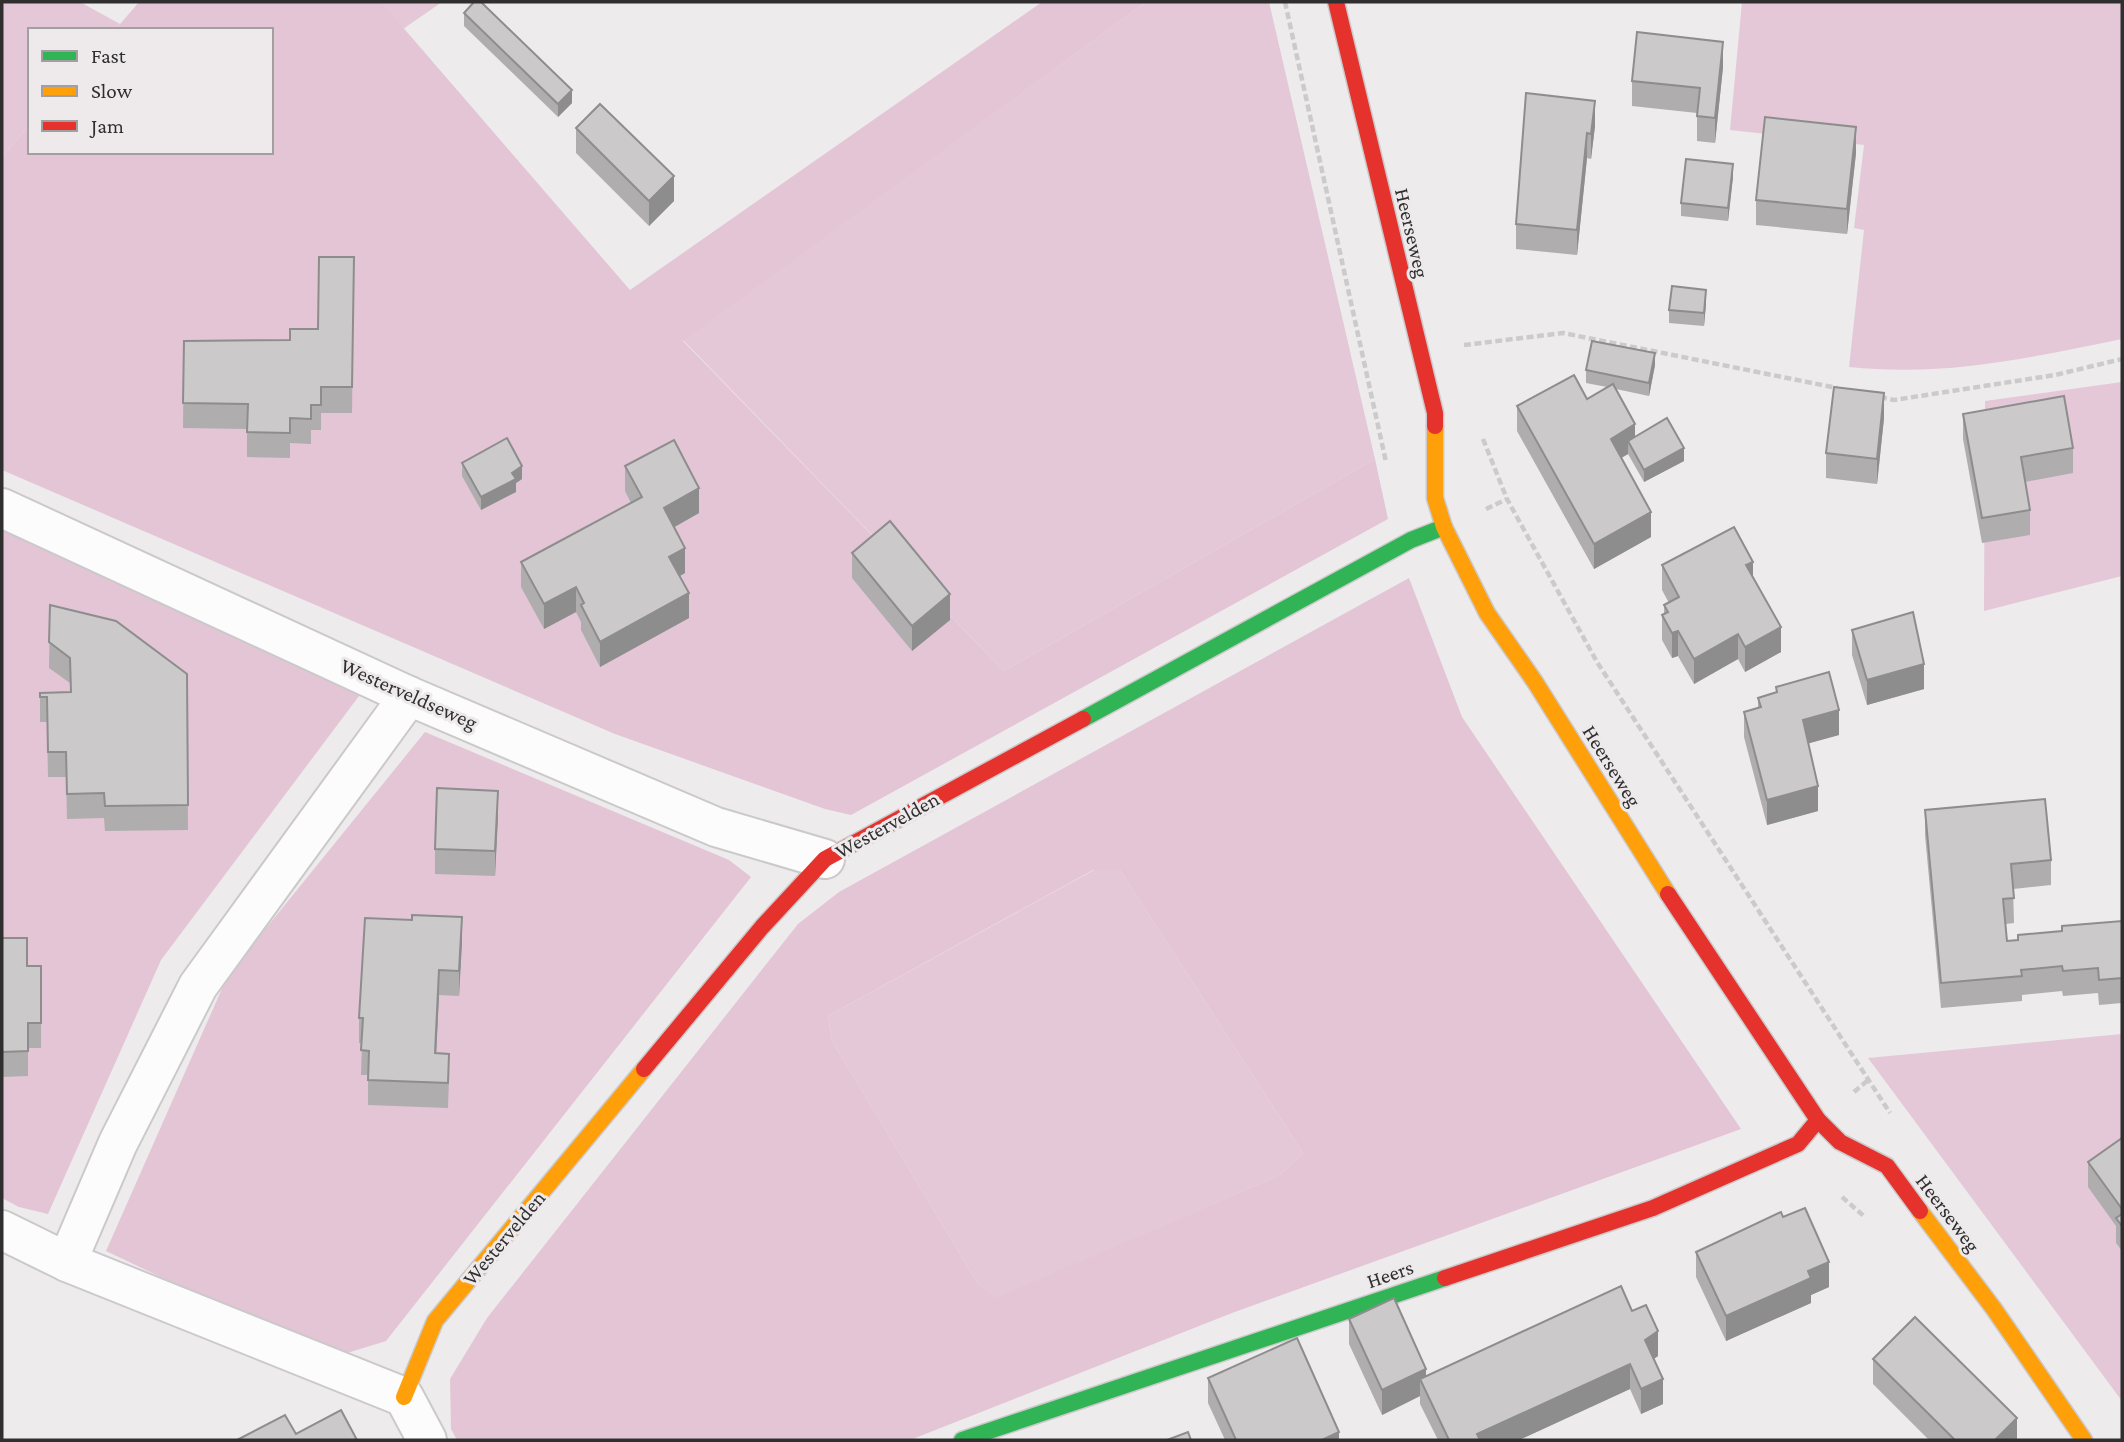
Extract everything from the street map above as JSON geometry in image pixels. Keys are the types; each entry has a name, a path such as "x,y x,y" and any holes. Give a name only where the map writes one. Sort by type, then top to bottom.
{"street":[{"name":"Heerseweg","path":"1336,2 1418,353 1435,413 1435,498 1444,527 1487,613 1535,682 1676,908 1818,1120 1840,1142 1887,1166 1994,1310 2084,1440"},
{"name":"Westerveldseweg","path":"2,508 409,696 716,827 825,859"},
{"name":"Westervelden","path":"404,1397 435,1321 762,927 825,859 1411,540 1444,527"},
{"path":"67,1262 118,1143 198,986 409,696"},
{"name":"Heers","path":"962,1440 1653,1208 1798,1144 1818,1120"},
{"path":"2,1230 67,1262 404,1397 427,1440"}],"path":[{"path":"1285,2 1387,467"},
{"path":"1418,353 1563,333 1841,389"},
{"path":"1868,395 1894,400 2055,375 2122,359"},
{"name":"Heerseweg","path":"1480,431 1507,499 1597,662 1867,1082"}],"shaded area":[{"path":"2,2 80,2 120,24 117,28 28,28 28,127 2,157"},
{"path":"139,2 381,2 630,290 1042,2 1146,2 683,341 1004,671 1375,459 1388,519 851,815 825,809 615,734 2,470 2,157 28,127 28,154 273,154 273,28 117,28"},
{"path":"381,2 442,2 403,29"},
{"path":"1146,2 1269,2 1375,459 1004,671 683,340"},
{"path":"1742,2 2122,2 2122,339 2020,359 1953,368 1920,370 1849,367 1864,230 1854,228 1864,145 1730,130"},
{"path":"2122,382 2122,576 1984,611 1985,401"},
{"path":"2,528 362,692 161,960 48,1214 19,1207 2,1198"},
{"path":"1409,578 1462,717 1741,1129 1232,1313 910,1440 457,1440 451,1429 450,1379 487,1318 798,924 839,892","holes":["1093,870 1120,870 1303,1153 1280,1175 996,1298 978,1284 832,1041 828,1016"]},
{"path":"425,732 729,860 751,877 386,1341 331,1358 106,1251 228,975"},
{"path":"1094,870 1120,870 1303,1153 1280,1175 996,1299 978,1284 832,1041 828,1016"},
{"path":"2122,1034 2122,1401 1868,1058"}],"building":[{"path":"474,2 481,2 572,90 558,104 464,13"},
{"path":"1637,32 1723,42 1715,118 1697,116 1700,88 1632,81"},
{"path":"1526,93 1595,101 1591,134 1587,133 1577,230 1516,224"},
{"path":"600,104 674,176 649,201 576,128"},
{"path":"1765,117 1856,127 1847,209 1756,200"},
{"path":"1686,159 1733,164 1728,208 1681,203"},
{"path":"319,257 354,257 352,387 321,387 321,405 311,405 311,419 290,418 290,433 247,432 248,404 183,403 184,341 290,340 290,329 318,329"},
{"path":"1672,286 1706,290 1704,313 1669,310"},
{"path":"1592,341 1655,353 1649,383 1586,370"},
{"path":"1574,375 1587,399 1613,384 1635,424 1611,439 1651,512 1594,544 1517,406"},
{"path":"1834,387 1884,393 1877,459 1826,453"},
{"path":"2064,396 2073,448 2021,457 2030,510 1982,518 1963,414"},
{"path":"1667,418 1684,448 1644,470 1628,441"},
{"path":"507,438 522,466 512,473 516,479 481,497 462,463"},
{"path":"674,440 699,488 664,508 685,548 669,557 689,593 600,642 581,605 584,603 576,587 544,604 521,562 642,497 625,466"},
{"path":"890,521 950,594 912,626 852,553"},
{"path":"1734,527 1753,562 1746,565 1781,627 1745,647 1738,634 1694,659 1678,631 1672,633 1662,615 1668,612 1664,605 1679,597 1662,565"},
{"path":"50,605 116,621 187,674 188,805 105,806 104,793 67,794 66,752 48,752 47,697 40,697 40,693 71,692 70,658 49,642"},
{"path":"1913,612 1924,664 1867,680 1852,630"},
{"path":"1829,672 1839,710 1803,720 1818,786 1767,800 1744,712 1761,707 1758,698 1777,692 1776,687"},
{"path":"437,788 498,791 495,851 435,849"},
{"path":"2045,799 2051,860 2011,864 2014,898 2003,899 2007,941 2018,940 2018,935 2062,931 2062,926 2122,921 2122,978 2099,980 2098,968 2063,971 2062,966 2021,970 2022,976 1941,983 1925,810"},
{"path":"412,915 462,917 459,971 439,970 435,1053 449,1054 448,1083 368,1080 369,1051 361,1050 363,1018 359,1018 365,918 412,920"},
{"path":"2,938 27,938 27,966 41,966 41,1023 28,1023 28,1051 2,1052"},
{"path":"2122,1138 2122,1209 2088,1162"},
{"path":"1805,1208 1829,1262 1808,1271 1811,1278 1726,1316 1696,1252 1781,1212 1783,1217"},
{"path":"2122,1214 2122,1226 2116,1218"},
{"path":"1621,1286 1632,1311 1646,1305 1658,1331 1645,1340 1663,1379 1641,1389 1630,1364 1477,1434 1480,1440 1449,1440 1420,1379"},
{"path":"1394,1298 1426,1369 1382,1390 1349,1319"},
{"path":"1915,1317 2017,1418 1995,1440 1955,1440 1873,1359"},
{"path":"1297,1338 1339,1432 1322,1440 1236,1440 1208,1378"},
{"path":"341,1410 357,1440 237,1440 285,1415 296,1434"},
{"path":"1188,1432 1191,1440 1167,1440"}],"traffic: fast":[{"path":"1083,719 1411,540 1444,527"},
{"path":"962,1440 1445,1278"}],"traffic: slow":[{"path":"1435,426 1435,498 1444,527 1487,613 1535,682 1668,894"},
{"path":"404,1397 435,1321 644,1069"},
{"path":"1920,1211 1994,1309 2084,1440"}],"traffic: jam":[{"path":"1336,2 1435,413 1435,426"},
{"path":"644,1069 762,927 825,859 1083,719"},
{"path":"1668,894 1818,1120 1840,1142 1887,1166 1920,1211"},
{"path":"1445,1278 1653,1208 1798,1144 1818,1120"}]}
